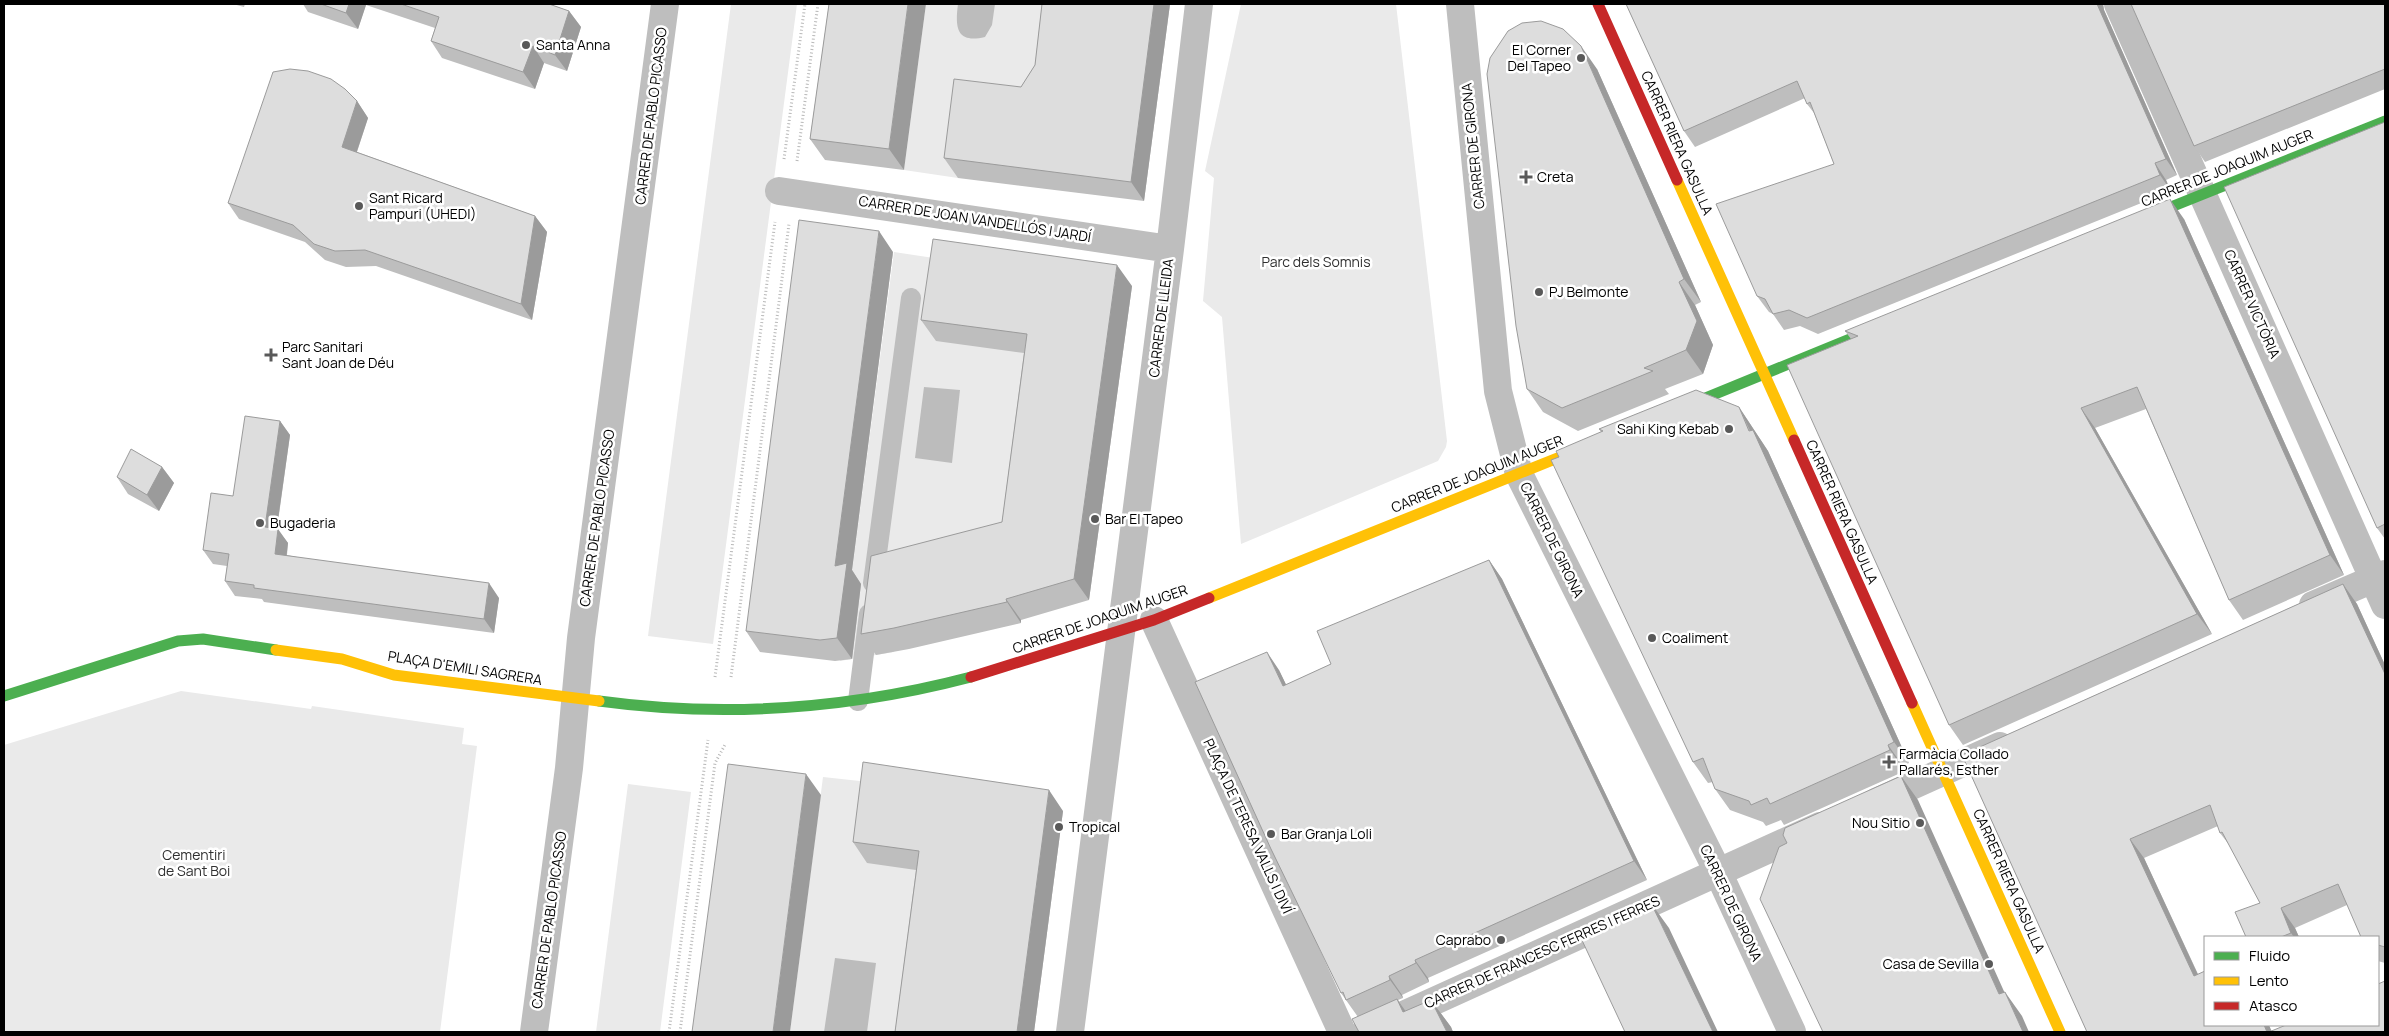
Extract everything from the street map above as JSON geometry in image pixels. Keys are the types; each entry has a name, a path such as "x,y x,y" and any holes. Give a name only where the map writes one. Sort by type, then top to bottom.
{"street":[{"name":"CARRER DE PABLO PICASSO","path":"534,1032 569,768 582,628 665,4"},
{"name":"CARRER DE LLEIDA","path":"1122,631 1170,249 1198,4"},
{"name":"CARRER DE GIRONA","path":"1460,4 1498,391 1519,474 1718,872 1792,1032"},
{"name":"CARRER RIERA GASULLA","path":"1598,4 2060,1032"},
{"name":"CARRER VICTÒRIA","path":"2118,4 2203,194 2380,576 2385,605"},
{"name":"CARRER DE JOAQUIM AUGER","path":"2127,225 2385,121"},
{"name":"CARRER DE JOAN VANDELLÓS I JARDÍ","path":"786,191 1170,249"},
{"path":"1662,416 1891,322"},
{"name":"CARRER DE JOAQUIM AUGER","path":"576,699 642,707 730,710 803,707 858,701 916,691 981,674 1154,620 1592,444"},
{"path":"2290,616 2380,576"},
{"name":"PLAÇA DE TERESA VALLS I DIVÍ","path":"1154,620 1342,1032"},
{"path":"1070,1032 1122,631"},
{"name":"PLAÇA D'EMILI SAGRERA","path":"4,696 145,650 178,642 203,640 342,659 394,675 576,699"},
{"name":"CARRER DE FRANCESC FERRES I FERRES","path":"1366,1032 2021,736"}],"lane":[{"path":"858,701 911,298"}],"path":[{"path":"732,681 730,673 786,191 805,4"},
{"path":"715,682 786,191 818,4"},
{"path":"669,1032 709,733"},
{"path":"680,1032 715,764 727,742"}],"green space":[{"path":"731,4 797,4 713,644 648,636"},
{"path":"926,4 1089,4 958,178 904,170"},
{"name":"Parc dels Somnis","path":"1241,4 1396,4 1447,441 1446,447 1438,461 1241,544 1222,317 1203,301 1214,178 1205,171"},
{"path":"894,252 947,260 1042,355 1017,544 896,647 894,652 840,661"},
{"name":"Cementiri de Sant Boi","path":"181,691 311,709 312,706 464,728 462,744 477,746 440,1032 4,1032 4,745"},
{"path":"823,777 878,783 933,872 913,1032 790,1032"},
{"path":"628,784 691,792 660,1032 596,1032"}],"shaded area":[{"path":"958,4 995,4 992,25 985,37 968,38 959,32 957,20"},
{"path":"924,387 960,390 952,463 915,458"},
{"path":"835,958 876,963 867,1032 824,1032"}],"building":[{"path":"321,4 349,4 346,13"},
{"name":"Santa Anna","path":"401,4 549,4 569,11 555,55 533,46 523,72 431,41 439,17"},
{"path":"829,4 908,4 889,149 810,139"},
{"path":"1042,4 1154,4 1131,182 944,158 954,79 1021,87 1035,65"},
{"path":"1626,4 2097,4 2166,159 2155,163 2160,175 1807,318 1789,310 1773,314 1765,299 1757,296 1716,204 1834,164 1810,102 1807,104 1797,81 1684,131"},
{"path":"2131,4 2385,4 2385,69 2194,146"},
{"path":"1541,21 1563,29 1581,46 1684,279 1679,282 1697,321 1686,350 1644,368 1653,371 1562,408 1527,389 1516,326 1487,74 1490,58 1508,31 1522,23"},
{"name":"Sant Ricard Pampuri (UHEDI)","path":"290,69 308,71 331,79 357,101 342,147 535,216 521,304 365,250 335,251 314,244 293,225 228,203 273,72"},
{"path":"2385,122 2385,524 2377,528 2224,187"},
{"path":"2170,199 2330,555 2229,600 2137,387 2081,408 2197,614 1949,725 1787,365 1858,336 1845,331"},
{"path":"799,220 879,231 835,566 847,563 837,638 820,640 746,631"},
{"path":"933,239 1117,265 1074,579 1006,599 1007,602 861,634 871,556 1002,522 1027,334 921,320"},
{"path":"1696,390 1739,407 1749,431 1753,430 1894,742 1888,745 1890,750 1770,804 1767,798 1751,805 1749,801 1715,789 1703,758 1693,762 1551,460 1559,457 1556,451 1603,431 1599,429"},
{"name":"Bugaderia","path":"245,416 280,421 265,527 278,529 275,554 489,583 484,619 254,588 254,585 225,581 229,554 203,550 211,493 233,496"},
{"path":"131,449 162,467 147,495 117,477"},
{"path":"1489,560 1634,861 1415,960 1416,963 1389,976 1390,980 1346,1000 1271,849 1195,682 1267,652 1283,686 1331,664 1317,631"},
{"path":"2343,584 2385,674 2385,947 2379,945 2379,936 2361,936 2338,884 2281,908 2291,933 2284,936 2246,936 2235,912 2260,903 2222,832 2220,833 2210,805 2130,839 2194,976 2204,971 2204,1026 2264,1026 2267,1032 2087,1032 1962,755"},
{"path":"863,762 1049,790 1017,1032 895,1032 919,851 853,842"},
{"path":"728,764 806,774 773,1032 692,1032"},
{"path":"1901,776 1999,994 2005,992 2023,1032 1823,1032 1760,899 1779,847 1787,843 1783,835 1785,828"},
{"path":"1651,903 1713,1032 1625,1032 1580,936"},
{"path":"2385,981 2385,1032 2269,1032 2284,1026 2379,1026 2379,984"},
{"path":"1397,999 1403,1012 1431,1000 1447,1032 1359,1032 1352,1019"}],"traffic: fast":[{"path":"2141,219 2385,121"},
{"path":"1676,410 1884,325"},
{"path":"4,696 178,641 203,639 276,650"},
{"path":"599,701 693,709 786,707 879,697 971,677"}],"traffic: slow":[{"path":"1677,180 1794,440"},
{"path":"1209,598 1585,447"},
{"path":"276,650 342,659 394,675 599,701"},
{"path":"1912,703 2060,1032"}],"traffic: jam":[{"path":"1598,4 1677,180"},
{"path":"1794,440 1912,703"},
{"path":"971,677 1154,620 1209,598"}],"place":[{"name":"Santa Anna","path":"526,45"},
{"name":"El Corner Del Tapeo","path":"1581,58"},
{"name":"Creta","path":"1526,177"},
{"name":"Sant Ricard Pampuri (UHEDI)","path":"359,206"},
{"name":"PJ Belmonte","path":"1539,292"},
{"name":"Parc Sanitari Sant Joan de Déu","path":"271,355"},
{"name":"Sahi King Kebab","path":"1729,429"},
{"name":"Bar El Tapeo","path":"1095,519"},
{"name":"Bugaderia","path":"260,523"},
{"name":"Coaliment","path":"1652,638"},
{"name":"Farmàcia Collado Pallarés, Esther","path":"1889,762"},
{"name":"Nou Sitio","path":"1920,823"},
{"name":"Tropical","path":"1059,827"},
{"name":"Bar Granja Loli","path":"1271,834"},
{"name":"Caprabo","path":"1501,940"},
{"name":"Casa de Sevilla","path":"1989,964"}]}
